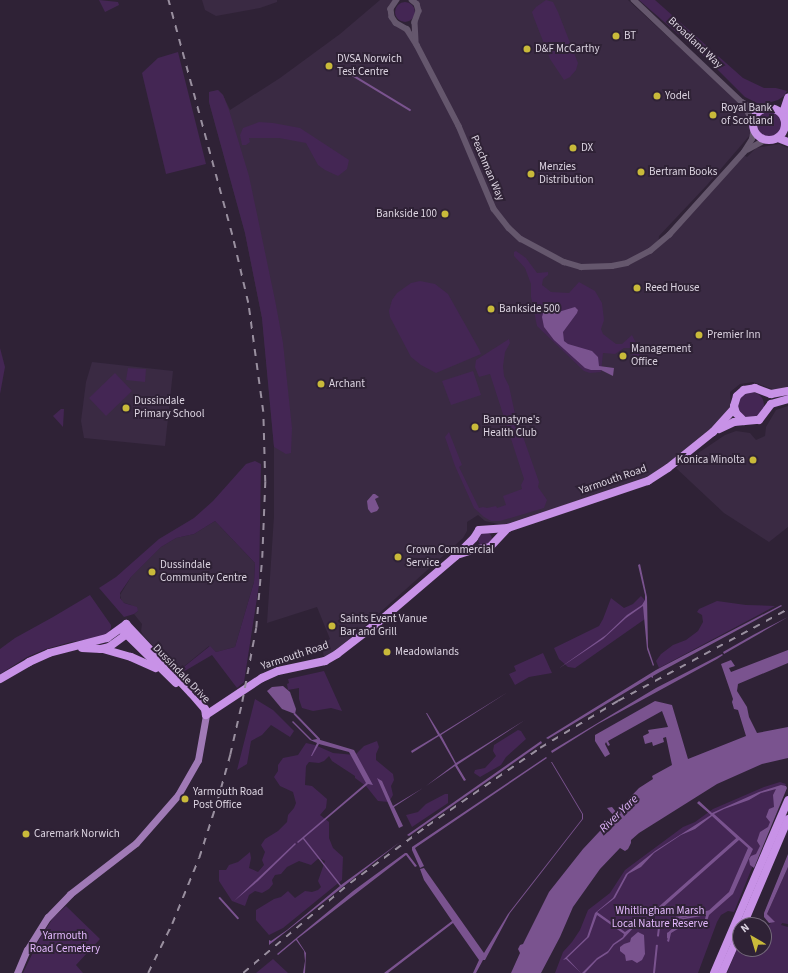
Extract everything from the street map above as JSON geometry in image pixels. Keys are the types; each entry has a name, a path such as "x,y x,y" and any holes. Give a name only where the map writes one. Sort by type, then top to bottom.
{"highway":[{"path":"788,98 784,110 786,123 784,132 778,138 772,140 765,140 758,136 753,126 757,113 788,98"},
{"path":"768,108 780,111 786,123"},
{"path":"778,138 788,142"},
{"name":"Yarmouth Road","path":"206,715 262,678 278,671 325,661 337,654 381,620 456,556 474,538 479,530 508,528 648,481 668,468 713,432 734,410 737,396 744,390 755,388 762,392 774,394 788,391"},
{"path":"762,392 767,399 768,408"},
{"name":"Yarmouth Road","path":"713,432 734,422 750,422 759,420 773,403 788,399"},
{"path":"734,410 744,421"},
{"name":"Yarmouth Road","path":"456,556 472,550 492,546 495,540 508,528"},
{"path":"489,529 494,534 495,540"},
{"path":"474,538 476,545 482,549"},
{"path":"84,645 101,644 112,640 126,630"},
{"path":"0,679 39,657 107,638 126,630"},
{"path":"101,649 115,643 126,630"},
{"name":"Dussindale Drive","path":"126,630 205,709 206,715"},
{"name":"Dussindale Drive","path":"126,630 164,672 178,684 201,712 206,715"},
{"path":"71,648 101,649 131,657 164,672"},
{"path":"742,917 788,800"},
{"path":"742,917 788,819"},
{"path":"714,973 732,938"},
{"path":"722,973 732,950"}],"main road":[{"path":"17,973 32,941 54,910 78,888 136,843 178,795 198,760 206,715"}],"street":[{"name":"Peachman Way","path":"397,0 392,6 391,14 395,22 409,31 417,45 459,126 494,209 509,228 521,239 564,262 581,267 612,266 627,263 643,256 669,235 744,152 752,139 753,126"},
{"name":"Broadland Way","path":"634,0 742,102 753,108 768,108"},
{"name":"Peachman Way","path":"415,1 419,13 415,22 417,45"},
{"path":"403,26 415,22"},
{"name":"Broadland Way","path":"742,102 753,126"},
{"name":"Peachman Way","path":"744,152 765,140"}],"shaded area":[{"path":"202,0 277,0 277,2 260,8 216,16 205,10"},
{"path":"380,0 397,0 393,3 393,19 415,36 419,13 412,0 628,0 741,104 747,113 750,125 750,135 707,185 659,236 658,245 742,154 747,157 756,148 779,144 788,148 788,387 775,390 753,382 740,384 730,392 731,407 727,414 693,445 667,465 645,479 503,525 485,521 478,515 467,522 467,531 463,538 357,633 324,659 322,644 330,639 317,607 267,623 274,516 274,447 262,318 245,233 209,102 209,92 218,90 223,95 230,110 280,78 340,34"},
{"name":"Dussindale Primary School","path":"92,362 173,371 165,446 84,438 81,421 86,382"},
{"path":"788,406 788,527 769,542 724,513 676,468 725,435 736,431 750,433 756,440 765,436 766,427 776,410"},
{"path":"215,521 255,563 254,582 235,647 216,652 209,646 177,672 143,635 141,631 142,624 134,614 138,611 131,605 122,602 120,595 131,577 161,547 176,538 194,534"}],"green space":[{"path":"99,0 118,2 119,5 105,12"},
{"path":"546,0 553,2 578,63 576,70 570,77 564,80 550,59 532,12"},
{"path":"639,0 655,0 743,78 764,88 776,88 787,91 784,96 778,100 761,105 745,97 709,61"},
{"path":"401,2 409,2 415,8 415,16 409,22 401,22 395,16 395,8"},
{"path":"178,52 206,164 166,174 142,73 158,58"},
{"path":"218,90 223,95 229,110 249,176 275,300 283,343 292,428 291,453 286,454 274,447 262,318 245,233 209,102 209,92"},
{"path":"770,111 779,115 783,124 779,133 770,137 761,133 757,124 761,115"},
{"path":"259,122 300,128 349,160 347,169 338,176 325,170 318,165 306,143 279,138 249,138 250,142 246,145 242,145 240,135 243,128"},
{"path":"516,251 526,258 537,273 548,272 548,275 543,279 542,285 551,292 569,293 579,282 595,291 602,303 604,320 601,329 603,334 616,344 622,344 632,335 637,345 641,361 639,363 634,360 631,348 624,348 615,354 603,353 601,372 590,373 584,371 537,326 531,297 531,284 525,268 514,256 514,252"},
{"path":"420,281 435,284 448,294 481,354 436,373 421,365 411,357 390,317 389,311 392,300 397,293 411,283"},
{"path":"509,339 510,343 505,352 503,366 504,376 509,386 515,414 539,482 538,487 547,500 544,508 500,521 491,521 474,508 455,466 445,437 449,432 462,465 459,467 479,508 496,506 497,508 506,505 503,496 522,489 521,485 524,479 490,374 479,377 475,367 476,360"},
{"path":"0,348 5,367 0,394"},
{"path":"128,368 146,369 145,382 126,380"},
{"path":"473,371 481,395 451,405 442,381"},
{"path":"115,373 132,391 106,416 89,398"},
{"path":"751,392 760,396 764,405 760,414 751,418 742,414 738,405 742,396"},
{"path":"61,409 64,409 63,427 53,416"},
{"path":"255,461 261,464 259,585 244,682 237,688 212,655 183,672 180,670 210,646 216,652 235,647 254,582 255,563 215,521 194,534 176,538 161,547 131,577 120,593 120,598 124,603 137,607 138,611 134,614 124,617 99,588 116,577 159,539 194,518 213,501 246,464"},
{"path":"485,532 490,534 492,539 490,544 485,546 480,544 478,539 480,534"},
{"path":"90,595 111,625 108,634 93,639 71,642 46,649 27,657 0,674 0,649 15,638"},
{"path":"641,596 646,601 645,619 575,668 568,667 559,659 554,648 599,626 611,598 624,608 633,604"},
{"path":"717,601 746,605 775,606 659,668 656,661 661,654 673,645 686,640 698,631 703,622 702,615 697,612 699,609"},
{"path":"543,653 552,673 529,677 515,685 509,674 516,671 514,666"},
{"path":"324,671 342,711 331,708 313,711 302,708 299,699 299,688 288,690 288,679"},
{"path":"255,699 273,710 294,731 290,737 271,725 262,735 251,741 247,764 237,770"},
{"path":"518,730 521,731 526,739 506,757 501,765 480,777 474,773 475,770 485,768 496,756 493,751 494,745"},
{"path":"377,741 379,747 376,754 376,760 393,774 394,780 391,786 393,795 389,802 378,801 366,786 355,778 355,776 332,761 329,756 324,761 319,763 309,762 306,766 305,785 312,786 327,799 326,808 320,815 329,822 329,838 333,848 343,857 342,880 283,928 269,935 256,920 256,910 274,899 281,897 288,891 295,898 305,891 312,892 318,890 321,887 318,881 325,861 319,858 311,865 299,861 287,867 281,874 275,875 272,880 273,884 269,889 262,893 255,891 249,895 245,906 232,901 219,881 219,870 226,870 229,865 238,862 250,852 251,858 249,868 258,872 264,865 262,860 265,852 261,845 265,839 278,831 287,822 288,815 296,803 293,792 280,786 274,777 278,771 278,765 283,758 298,755 306,743 315,745 333,753 355,755 364,746"},
{"name":"Whitlingham Marsh Local Nature Reserve","path":"780,782 786,784 734,912 728,911 721,915 698,973 555,973 563,952 580,930 588,910 610,893 625,870 683,827 695,822 713,809 764,787"},
{"path":"445,794 448,794 448,803 412,827 406,815 418,812 426,804"},
{"path":"788,867 788,924 782,923 781,925 788,927 788,973 727,973 734,957 772,957 772,917 768,917 767,914"},
{"name":"Yarmouth Road Cemetery","path":"66,906 100,939 76,965 83,973 23,973 39,940 53,918"},
{"path":"273,959 288,973 256,973"}],"water":[{"path":"575,307 578,310 563,332 564,341 568,344 592,351 598,357 599,366 614,368 613,376 601,370 591,370 585,368 554,340 544,327 542,317 544,310 555,313"},
{"path":"373,494 379,497 375,499 379,508 377,511 371,513 368,509 367,501"},
{"path":"640,564 647,597 648,647 654,665 653,666 647,649 643,606 626,618 603,639 558,669 606,635 627,615 642,605 645,600 645,595 638,565"},
{"path":"781,605 782,606 660,672 653,676 653,678 651,677 548,739 546,738 656,670"},
{"path":"788,617 724,654 723,652"},
{"name":"River Yare","path":"788,650 788,663 738,684 737,691 747,707 749,717 757,733 788,727 788,758 762,764 717,784 639,833 631,840 628,849 625,851 620,848 600,869 573,907 560,937 541,973 511,973 520,953 518,949 520,945 523,944 549,892 583,849 614,816 607,808 612,807 616,812 639,788 653,779 652,776 672,765 666,737 663,738 664,742 653,746 652,742 645,744 643,736 649,733 648,730 668,727 662,711 608,741 610,745 608,746 606,742 605,744 610,754 605,757 595,741 595,735 655,701 672,705 688,759 746,736 738,710 734,709 732,702 733,699 721,664 731,660 735,666 729,668 731,672"},
{"path":"722,654 723,655 717,659 598,724 552,753 551,751 656,688"},
{"path":"283,686 290,692 296,709 295,714 282,709 267,691 272,687"},
{"path":"508,692 441,735 456,763 525,720 457,765 466,780 464,781 455,766 426,786 455,764 439,736 412,753 411,751 438,735 426,713 440,734"},
{"path":"293,721 312,740 317,739 354,750 373,785 368,784 304,838 341,885 400,842 269,945 269,940 271,941 287,930 340,886 303,839 298,843 297,842 366,783 349,752 319,744 311,756 317,743 310,740 292,722"},
{"path":"541,741 542,743 409,836 407,835"},
{"path":"546,757 547,758 415,848 424,866 420,868 412,847"},
{"path":"551,762 583,814 583,819 510,913 485,960 483,960 476,973 473,973 479,960 453,923 388,973 384,973 452,921 424,880 420,869 424,868 484,953 508,914 582,819 582,814"},
{"path":"377,778 382,781 393,806 423,788 394,807 403,826 399,828"},
{"path":"781,785 786,786 787,788 754,868 750,865 749,859 751,856 756,854 760,846 757,841 760,832 768,827 770,822 766,817 769,809 774,807 773,795 776,789 761,793 749,800 714,814 753,849 733,894 709,915 707,921 689,923 676,930 671,933 669,942 667,941 669,934 678,925 705,919 706,915 680,920 662,927 678,919 706,913 729,892 748,848 739,840 652,917 650,916 737,839 712,816 695,829 681,835 654,853 641,867 628,874 615,898 597,912 625,932 637,924 623,939 614,945 608,953 597,960 585,973 582,973 597,958 608,951 613,944 623,937 624,934 597,915 589,937 567,958 581,973 566,959 563,960 587,937 595,913 613,898 626,874 655,851 711,815 697,803 699,801 712,813 759,792"},
{"path":"295,843 296,844 258,881 234,901"},
{"path":"407,853 417,866 415,867 406,855 297,939 306,953 305,973 303,973 305,961 304,951 296,940 278,955 277,954 353,891"},
{"path":"788,854 788,867 767,914 770,917 764,917 764,913"},
{"path":"638,932 644,935 645,954 642,960 637,963 632,960 626,961 625,955 620,951 620,947 630,942 631,938"}],"waterway":[{"path":"339,67 410,110"},
{"path":"295,714 319,739"},
{"path":"651,915 738,838"},
{"path":"220,898 238,918"},
{"path":"658,936 659,928 676,918 708,912"},
{"path":"683,923 691,922"},
{"path":"668,938 668,934 677,926"},
{"path":"654,973 657,946"}],"railway":[{"path":"148,973 172,924 199,858 230,755 256,628 262,558 265,482 263,412 248,303 232,235 168,0"},
{"path":"243,973 350,883 427,826 540,748 618,701 788,609"}],"place":[{"name":"BT","path":"616,36"},
{"name":"D&F McCarthy","path":"527,49"},
{"name":"DVSA Norwich Test Centre","path":"329,66"},
{"name":"Yodel","path":"657,96"},
{"name":"Royal Bank of Scotland","path":"713,115"},
{"name":"DX","path":"573,148"},
{"name":"Bertram Books","path":"641,172"},
{"name":"Menzies Distribution","path":"531,174"},
{"name":"Bankside 100","path":"445,214"},
{"name":"Reed House","path":"637,288"},
{"name":"Bankside 500","path":"491,309"},
{"name":"Premier Inn","path":"699,335"},
{"name":"Management Office","path":"623,356"},
{"name":"Archant","path":"321,384"},
{"name":"Dussindale Primary School","path":"126,408"},
{"name":"Bannatyne's Health Club","path":"475,427"},
{"name":"Konica Minolta","path":"753,460"},
{"name":"Crown Commercial Service","path":"398,557"},
{"name":"Dussindale Community Centre","path":"152,572"},
{"name":"Saints Event Vanue Bar and Grill","path":"332,626"},
{"name":"Meadowlands","path":"387,652"},
{"name":"Yarmouth Road Post Office","path":"185,799"},
{"name":"Caremark Norwich","path":"26,834"}]}
